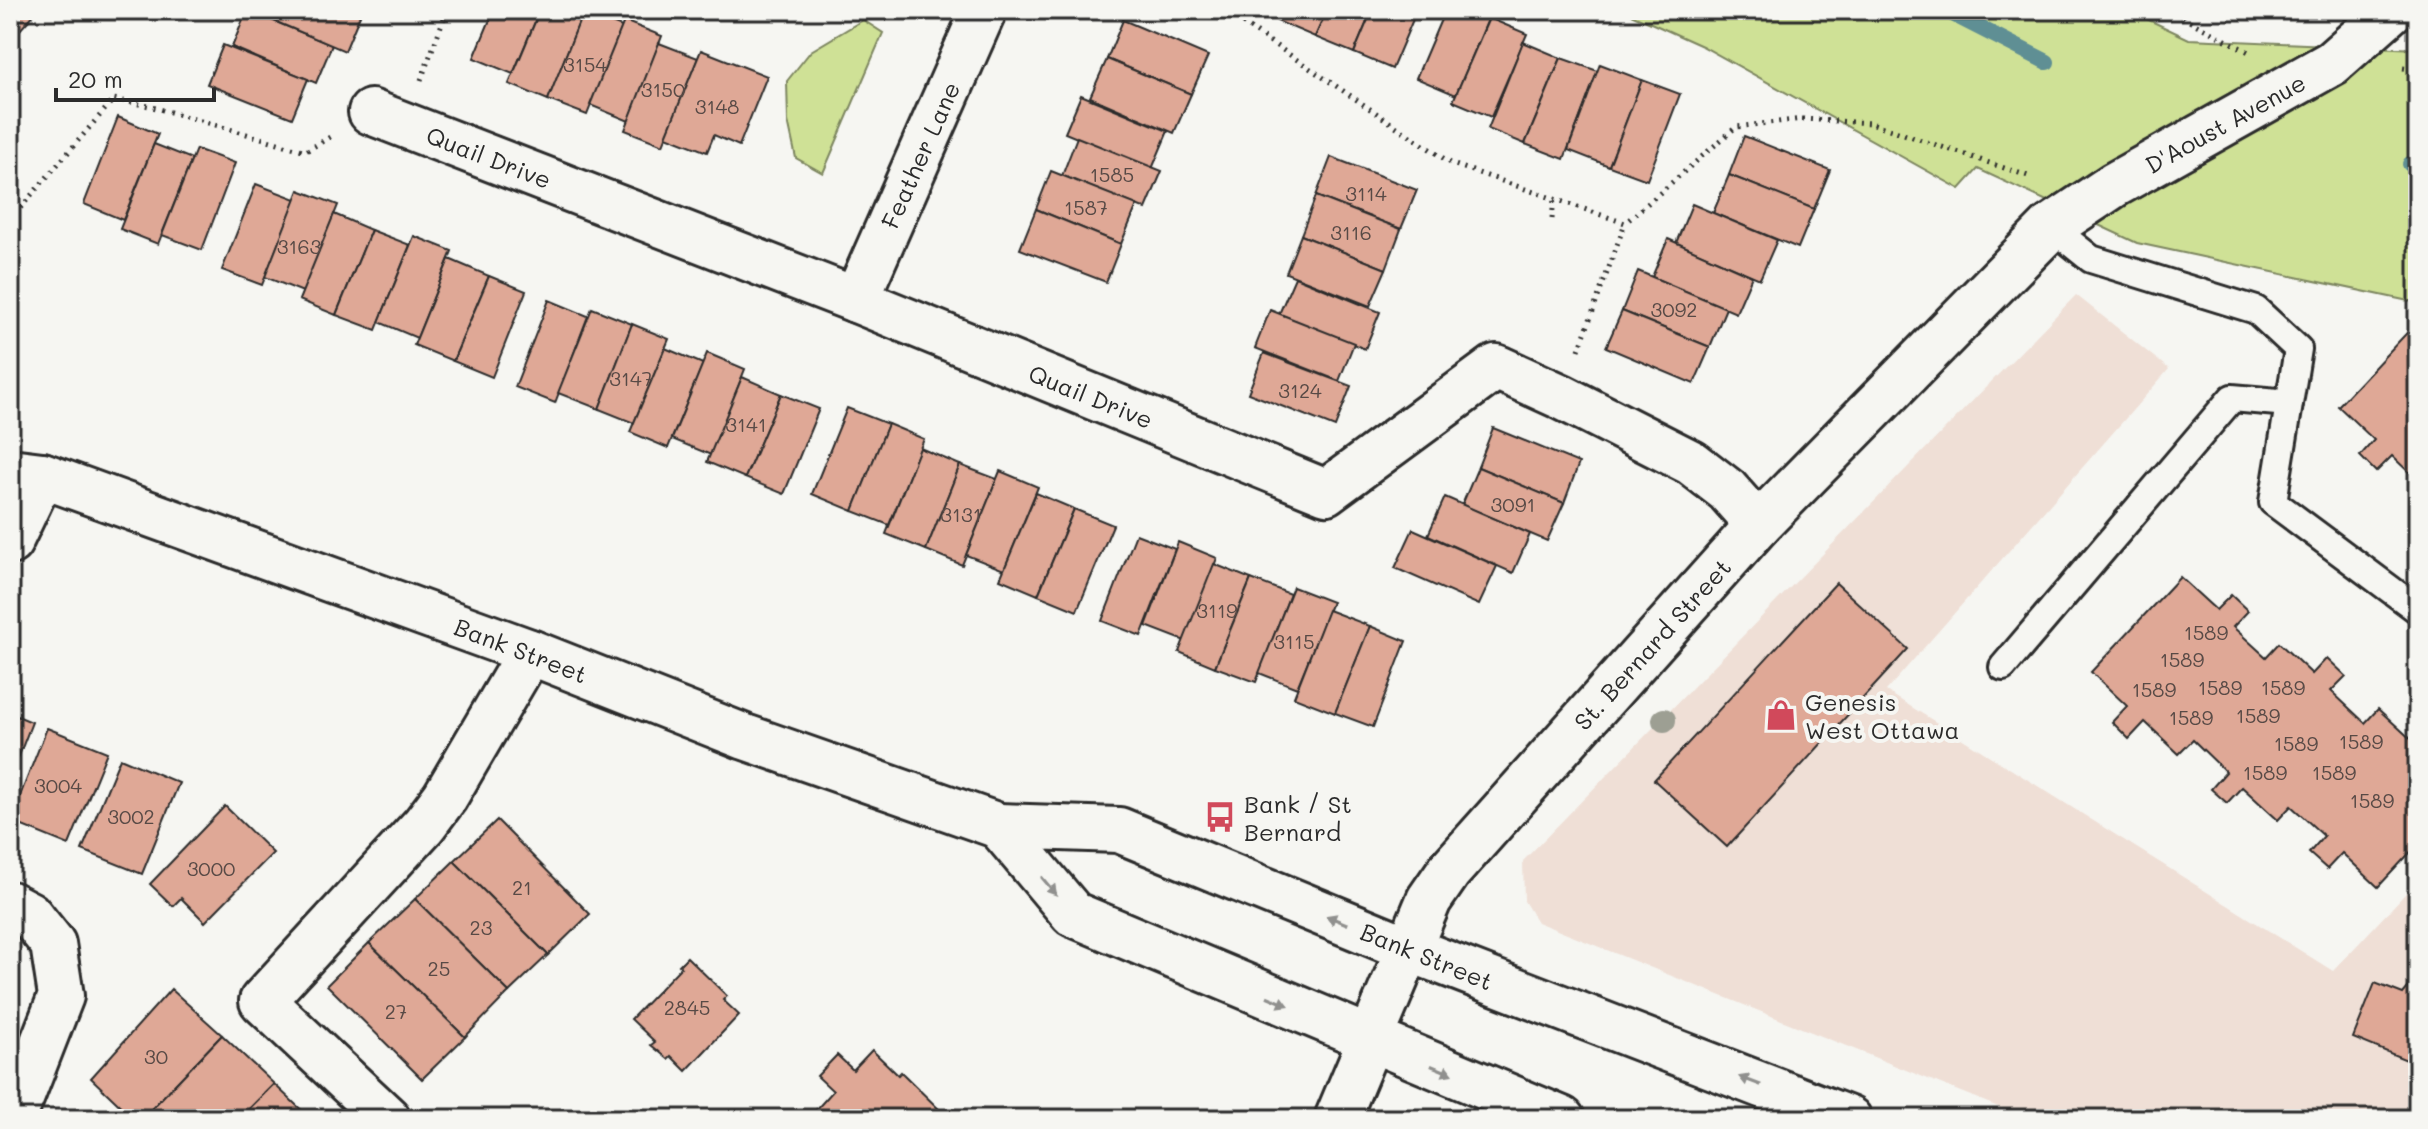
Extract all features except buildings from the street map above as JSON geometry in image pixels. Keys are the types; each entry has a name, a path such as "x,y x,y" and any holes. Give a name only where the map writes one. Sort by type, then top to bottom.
{"street":[{"name":"Feather Lane","path":"856,300 984,10"},
{"name":"D'Aoust Avenue","path":"2051,227 2114,185 2332,63 2392,10"},
{"name":"Quail Drive","path":"388,118 856,300 1326,492 1496,367 1692,463 1727,490 1758,525"},
{"name":"St. Bernard Street","path":"1337,1119 1429,900 1449,871 1758,525 2051,227"},
{"name":"Bank Street","path":"10,445 26,473 530,652 745,737 999,826 1119,830 1409,949 1849,1119"},
{"path":"10,542 26,473"},
{"path":"388,1119 262,1001 424,825 445,797 530,652"},
{"path":"999,826 1073,914 1562,1119"},
{"path":"10,904 29,914 53,944 61,996 13,1119"}],"lane":[{"path":"2051,227 2091,259 2256,310 2298,349 2273,502 2418,610"},
{"path":"2003,667 2232,398 2289,403"}],"path":[{"path":"10,220 114,99 306,151 388,118 447,10"},
{"path":"1223,10 1452,164 1625,223"},
{"path":"2168,10 2258,56"},
{"path":"2403,68 2418,70"},
{"path":"1562,397 1625,223 1736,127 1802,119 1871,123 2028,176"},
{"path":"1552,219 1554,199"}],"shaded area":[{"path":"2076,295 2169,369 1886,691 2333,971 2418,880 2418,1119 2028,1119 1537,922 1524,901 1523,861"}],"green space":[{"path":"1622,10 2128,10 2189,39 2418,49 2418,303 2137,243 1978,169 1960,189 1702,46"},
{"path":"863,20 883,33 823,173 796,158 788,121 787,81 811,51"}],"waterway":[{"path":"1945,10 2047,62"},
{"path":"2410,164 2418,166"}],"place":[{"name":"Genesis West Ottawa","path":"1781,715"},
{"name":"Bank / St Bernard","path":"1220,817"}]}
